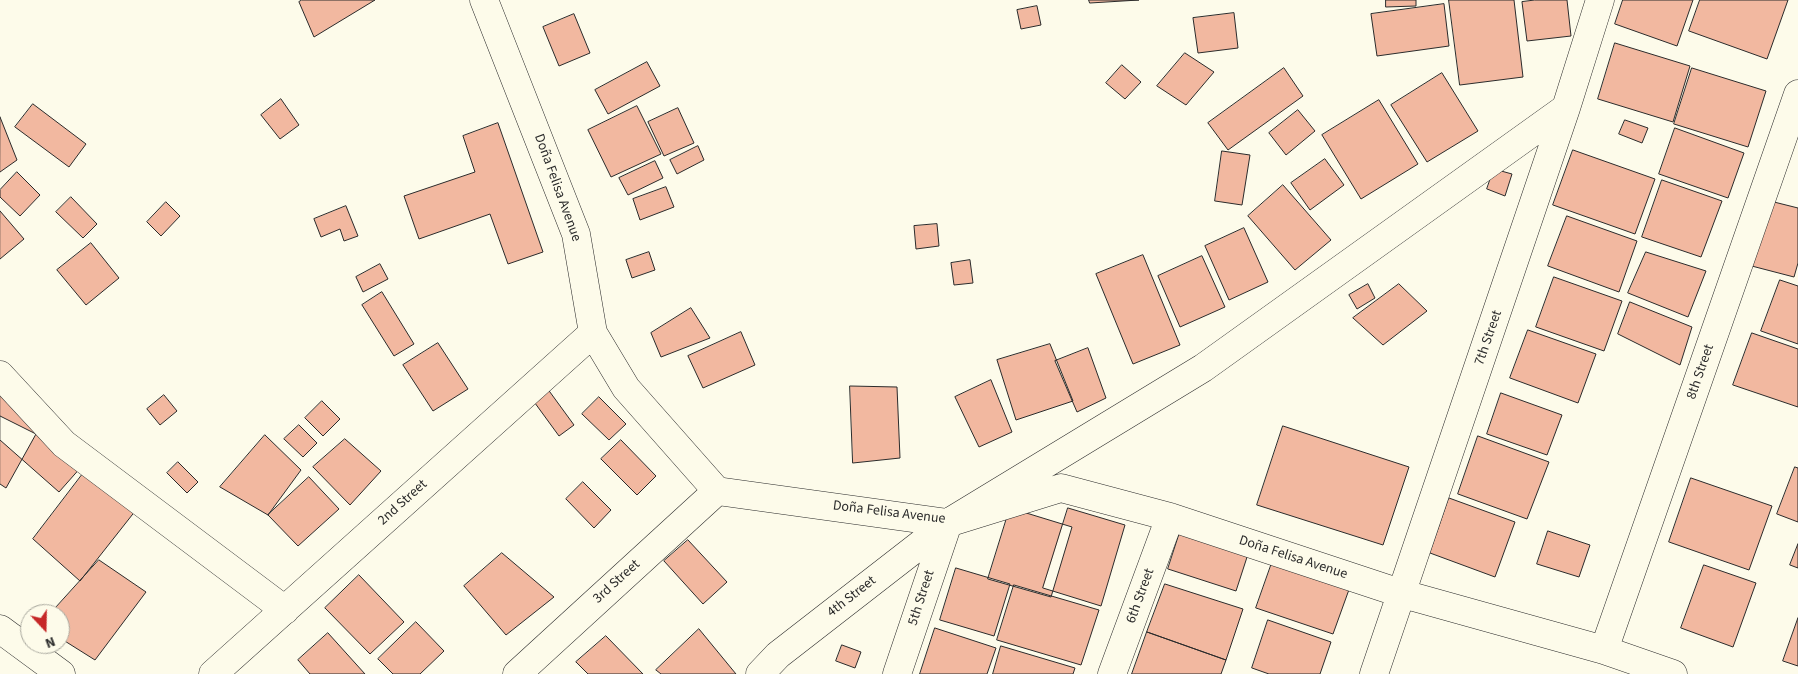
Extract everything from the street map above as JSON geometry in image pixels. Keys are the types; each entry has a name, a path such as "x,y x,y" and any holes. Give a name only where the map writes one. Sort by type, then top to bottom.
{"street":[{"name":"Doña Felisa Avenue","path":"484,0 576,234 592,333 626,388 717,490 948,522 1061,488 1170,517 1403,594 1604,650 1673,674"},
{"name":"7th Street","path":"1374,674 1403,594 1566,108 1600,0"},
{"name":"8th Street","path":"1604,650 1798,94"},
{"path":"948,522 1203,368 1566,108"},
{"name":"2nd Street","path":"213,674 592,333"},
{"path":"0,375 64,444 285,610"},
{"name":"3rd Street","path":"517,674 717,490"},
{"name":"6th Street","path":"1112,674 1170,517"},
{"name":"4th Street","path":"760,674 778,655 948,522"},
{"name":"5th Street","path":"897,674 948,522"},
{"path":"0,628 61,674"}],"building":[{"path":"302,0 375,0 314,37 299,2"},
{"path":"1089,0 1139,0 1090,3"},
{"path":"1386,0 1416,0 1416,6 1386,7"},
{"path":"1449,0 1514,0 1523,77 1460,85"},
{"path":"1567,0 1571,36 1527,41 1522,2"},
{"path":"1623,0 1693,0 1677,46 1615,24"},
{"path":"1700,0 1788,0 1767,59 1689,31"},
{"path":"1444,4 1449,46 1377,56 1371,14"},
{"path":"1037,6 1041,25 1021,29 1017,10"},
{"path":"1234,13 1238,48 1198,53 1193,18"},
{"path":"574,14 590,53 559,66 543,27"},
{"path":"1615,43 1690,66 1673,122 1598,99"},
{"path":"1185,53 1214,72 1186,105 1157,86"},
{"path":"647,62 660,86 608,114 595,90"},
{"path":"1122,65 1141,82 1125,99 1106,83"},
{"path":"1284,68 1303,96 1228,150 1208,123"},
{"path":"1692,68 1766,91 1748,147 1674,124"},
{"path":"1442,73 1478,131 1427,162 1391,105"},
{"path":"281,99 299,125 280,139 261,115"},
{"path":"1379,100 1418,164 1361,199 1322,135"},
{"path":"33,104 86,144 69,167 15,127"},
{"path":"637,106 661,154 611,177 588,130"},
{"path":"678,108 694,143 664,156 648,122"},
{"path":"1298,110 1315,131 1286,155 1269,133"},
{"path":"0,117 17,160 0,172"},
{"path":"1625,120 1648,128 1642,143 1619,134"},
{"path":"498,123 543,252 508,264 490,214 419,239 404,196 475,172 463,136"},
{"path":"1675,128 1744,153 1728,198 1659,174"},
{"path":"698,146 704,160 677,174 670,160"},
{"path":"1573,150 1655,179 1635,234 1553,205"},
{"path":"1222,151 1250,155 1242,205 1215,201"},
{"path":"1325,159 1344,185 1310,210 1291,183"},
{"path":"655,161 663,178 628,195 619,178"},
{"path":"1494,169 1512,174 1505,196 1487,189"},
{"path":"17,172 40,195 20,216 0,197 0,190"},
{"path":"1662,180 1722,201 1701,257 1642,237"},
{"path":"1283,185 1331,240 1295,270 1248,216"},
{"path":"666,187 674,207 640,220 633,199"},
{"path":"71,197 97,224 83,238 56,212"},
{"path":"1762,199 1798,208 1798,263 1794,277 1744,264"},
{"path":"166,202 180,216 161,236 147,222"},
{"path":"346,206 358,236 344,241 340,229 321,237 314,219"},
{"path":"0,211 24,239 0,259"},
{"path":"1567,216 1637,241 1619,292 1548,266"},
{"path":"937,224 939,246 916,249 914,226"},
{"path":"1244,228 1268,282 1229,300 1205,246"},
{"path":"91,243 119,278 86,305 57,270"},
{"path":"649,252 655,270 632,278 626,260"},
{"path":"1646,252 1706,271 1688,317 1628,293"},
{"path":"1143,255 1180,345 1133,364 1096,274"},
{"path":"1202,256 1225,307 1180,327 1158,276"},
{"path":"970,260 973,283 954,285 951,263"},
{"path":"380,264 388,279 363,292 356,277"},
{"path":"1554,277 1622,301 1604,351 1536,327"},
{"path":"1780,280 1798,286 1798,344 1761,331"},
{"path":"1368,284 1375,298 1357,309 1349,295"},
{"path":"1399,284 1427,311 1383,345 1353,318"},
{"path":"382,292 414,344 394,356 362,305"},
{"path":"1630,302 1692,327 1680,365 1618,334"},
{"path":"691,308 710,338 661,357 651,333"},
{"path":"1528,330 1596,354 1578,403 1510,378"},
{"path":"741,332 755,365 703,388 688,356"},
{"path":"1752,333 1798,349 1798,407 1733,385"},
{"path":"438,343 468,389 433,411 403,365"},
{"path":"1050,344 1073,401 1016,420 997,360"},
{"path":"1088,348 1106,398 1077,412 1055,361"},
{"path":"991,380 1012,432 979,447 955,397"},
{"path":"850,386 897,387 900,458 853,463"},
{"path":"547,388 574,425 559,436 532,399"},
{"path":"1501,393 1562,415 1547,455 1487,434"},
{"path":"0,394 82,466 59,492 0,440"},
{"path":"164,395 177,411 160,425 147,409"},
{"path":"599,397 626,424 609,440 582,414"},
{"path":"322,401 340,419 323,436 305,418"},
{"path":"0,416 36,434 6,488 0,484"},
{"path":"299,425 317,443 303,457 284,439"},
{"path":"1283,426 1409,467 1383,545 1257,505"},
{"path":"265,435 301,470 268,515 220,487"},
{"path":"1478,436 1549,462 1527,519 1458,494"},
{"path":"345,439 381,471 350,505 313,467"},
{"path":"621,440 656,476 637,495 601,459"},
{"path":"178,462 198,482 187,493 167,473"},
{"path":"1795,467 1798,468 1798,522 1777,514"},
{"path":"85,471 136,510 80,581 33,539"},
{"path":"309,477 339,509 298,546 268,515"},
{"path":"1691,478 1772,506 1749,570 1669,542"},
{"path":"583,482 611,510 594,528 566,499"},
{"path":"1449,498 1515,522 1495,577 1430,553"},
{"path":"1010,508 1072,527 1051,597 988,579"},
{"path":"1068,508 1125,525 1101,606 1043,588"},
{"path":"1181,529 1249,551 1236,591 1168,569"},
{"path":"1548,531 1590,545 1579,577 1537,564"},
{"path":"688,540 727,582 703,604 664,561"},
{"path":"1798,544 1798,568 1790,565"},
{"path":"502,553 554,597 506,635 464,586"},
{"path":"1274,557 1351,584 1333,634 1256,608"},
{"path":"99,560 146,592 95,660 70,644 70,604 59,604"},
{"path":"1704,565 1756,583 1733,647 1681,628"},
{"path":"956,568 1010,584 994,636 940,620"},
{"path":"359,575 404,622 370,654 325,608"},
{"path":"1165,584 1243,609 1226,660 1147,632"},
{"path":"1014,585 1099,610 1081,665 997,640"},
{"path":"1798,618 1798,666 1783,661"},
{"path":"1268,620 1331,642 1320,674 1269,674 1252,668"},
{"path":"416,622 444,651 420,674 393,674 378,659"},
{"path":"935,628 996,648 987,674 920,674"},
{"path":"699,629 736,674 661,674 656,670"},
{"path":"1147,632 1226,660 1221,674 1132,674"},
{"path":"328,633 365,674 310,674 298,660"},
{"path":"606,636 643,674 588,674 576,662"},
{"path":"842,645 861,652 855,668 836,661"},
{"path":"1001,646 1075,668 1073,674 993,674"}]}
